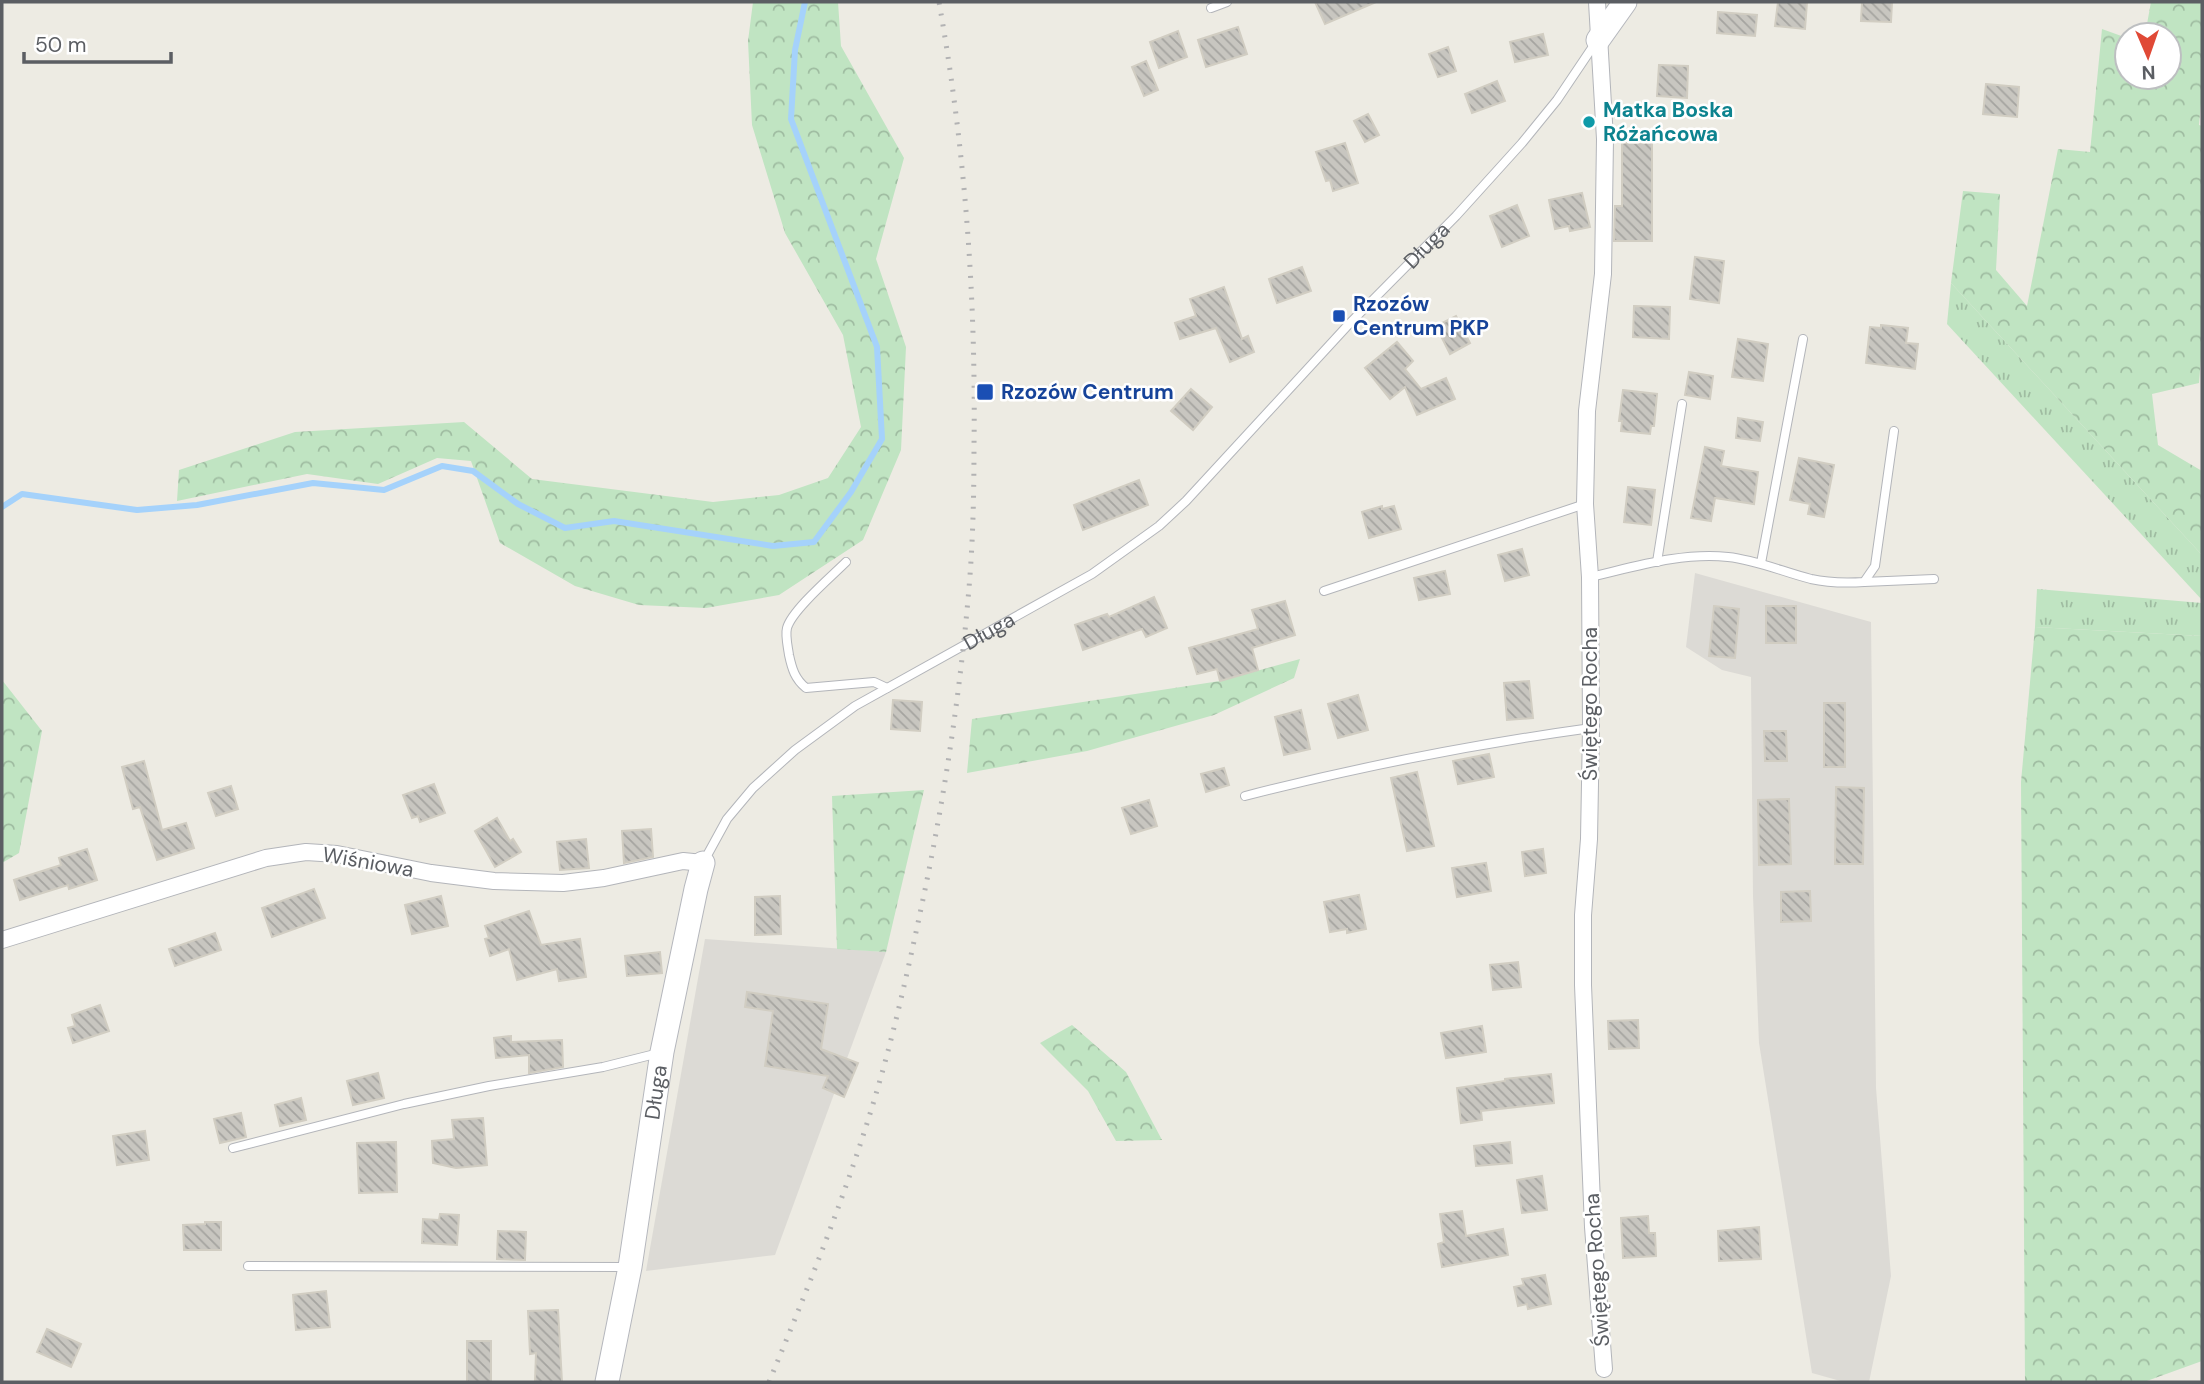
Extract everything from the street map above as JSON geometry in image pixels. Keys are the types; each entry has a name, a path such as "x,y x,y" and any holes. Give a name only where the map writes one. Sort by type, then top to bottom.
{"street":[{"name":"Świętego Rocha","path":"1597,2 1605,139 1603,274 1590,376 1585,504 1590,577 1591,728 1583,915 1583,985 1593,1227 1604,1368"},
{"name":"Długa","path":"1598,40 1625,2"},
{"name":"Wiśniowa","path":"2,940 266,858 306,852 337,854 431,873 494,881 563,883 604,878 683,861 703,863"},
{"name":"Długa","path":"607,1382 630,1267 662,1052 703,863"}],"lane":[{"path":"1211,8 1227,2"},
{"name":"Długa","path":"703,863 727,819 753,788 795,750 835,720 855,706 1092,574 1159,526 1186,501 1349,324 1522,143 1558,100 1598,40"},
{"path":"1761,563 1803,339"},
{"path":"1657,562 1682,404"},
{"path":"1864,582 1875,566 1894,431"},
{"path":"1324,591 1585,504"},
{"path":"1590,577 1689,557 1726,557 1761,563 1813,580 1845,583 1934,579"},
{"path":"846,562 796,612 787,627 787,642 797,681 806,688 874,682 887,688"},
{"path":"1245,796 1369,767 1544,734 1591,728"},
{"path":"233,1148 404,1104 489,1086 603,1067 662,1052"},
{"path":"248,1266 630,1267"}],"shaded area":[{"path":"1695,573 1871,622 1876,1088 1891,1276 1869,1382 1844,1382 1812,1373 1759,1043 1753,896 1751,677 1722,670 1686,647"},
{"path":"705,939 886,952 775,1255 646,1271"}],"green space":[{"path":"753,2 838,2 841,46 904,158 876,259 906,347 901,450 863,540 779,595 706,608 639,605 575,586 500,543 471,461 437,458 378,484 307,474 177,501 179,470 295,432 464,422 532,479 713,502 779,495 828,478 861,427 843,335 785,233 752,125 748,41"},
{"path":"2151,2 2202,2 2202,92 2199,125 2202,126 2202,345 2199,383 2152,394 2158,445 2202,471 2202,555 1951,283 1963,191 2000,194 1996,270 2027,306 2058,149 2090,152 2102,29 2113,33 2113,91 2183,91 2183,21 2148,21"},
{"path":"1951,283 2202,555 2202,600 1947,324"},
{"path":"2037,589 2202,603 2202,636 2035,627"},
{"path":"2035,627 2202,636 2202,1361 2144,1382 2025,1382 2021,782"},
{"path":"1300,659 1294,678 1214,715 1087,751 967,773 972,719 1220,681"},
{"path":"2,680 42,731 19,853 2,863"},
{"path":"924,790 886,952 837,949 832,796"},
{"path":"1072,1025 1126,1072 1162,1140 1116,1141 1088,1091 1040,1043"}],"building":[{"path":"1315,2 1376,2 1325,24"},
{"path":"1778,2 1807,2 1805,29 1775,26"},
{"path":"1862,2 1892,2 1891,22 1861,21"},
{"path":"1718,12 1757,15 1755,36 1717,33"},
{"path":"1238,27 1247,54 1206,67 1198,40"},
{"path":"1178,31 1187,57 1159,68 1150,42"},
{"path":"1543,34 1548,55 1515,62 1510,42"},
{"path":"1448,47 1456,71 1438,77 1429,54"},
{"path":"1146,61 1158,90 1144,96 1132,67"},
{"path":"1659,65 1688,66 1687,98 1657,96"},
{"path":"1497,81 1505,101 1472,113 1465,94"},
{"path":"1986,84 2019,87 2017,117 1983,114"},
{"path":"1368,114 1379,135 1365,142 1354,121"},
{"path":"1345,143 1358,183 1333,191 1330,180 1326,181 1316,152"},
{"path":"1622,143 1652,143 1652,241 1614,241 1615,206 1622,206"},
{"path":"1582,193 1590,227 1570,231 1569,226 1555,229 1549,200"},
{"path":"1517,205 1529,236 1502,247 1490,216"},
{"path":"1695,257 1724,261 1719,303 1690,299"},
{"path":"1302,267 1311,291 1277,303 1269,279"},
{"path":"1224,287 1242,339 1248,336 1254,352 1230,362 1216,328 1180,339 1175,323 1196,316 1190,299"},
{"path":"1634,306 1670,307 1669,339 1633,337"},
{"path":"1456,316 1470,343 1450,354 1436,326"},
{"path":"1881,325 1908,328 1906,343 1918,344 1915,369 1866,363 1870,327 1881,328"},
{"path":"1738,339 1768,344 1763,381 1732,377"},
{"path":"1397,342 1413,361 1405,369 1421,389 1446,378 1455,399 1417,415 1405,387 1390,399 1365,368"},
{"path":"1689,372 1713,376 1710,399 1685,395"},
{"path":"1191,389 1212,407 1193,430 1171,411"},
{"path":"1623,390 1657,394 1654,426 1651,426 1650,434 1621,431 1622,421 1619,421"},
{"path":"1738,418 1763,422 1760,441 1736,438"},
{"path":"1705,447 1724,451 1721,466 1758,472 1754,504 1715,498 1711,521 1691,518"},
{"path":"1799,458 1834,465 1824,517 1808,514 1810,504 1790,500"},
{"path":"1139,480 1148,505 1083,530 1074,505"},
{"path":"1628,487 1655,490 1651,525 1624,522"},
{"path":"1382,506 1382,509 1394,506 1401,529 1369,538 1362,512"},
{"path":"1522,549 1529,575 1505,581 1498,555"},
{"path":"1445,571 1450,594 1419,600 1414,578"},
{"path":"1154,597 1167,628 1146,637 1142,629 1083,650 1075,625 1107,614 1109,617"},
{"path":"1285,601 1295,635 1252,648 1258,670 1220,681 1217,669 1197,674 1189,648 1258,629 1252,610"},
{"path":"1714,606 1739,609 1735,658 1709,656"},
{"path":"1766,606 1796,606 1796,643 1766,643"},
{"path":"1529,681 1533,718 1507,720 1504,683"},
{"path":"1358,695 1368,730 1338,738 1328,704"},
{"path":"893,700 922,702 920,731 891,729"},
{"path":"1824,703 1845,703 1845,767 1824,767"},
{"path":"1301,710 1310,749 1284,755 1275,717"},
{"path":"1764,731 1786,731 1787,761 1765,761"},
{"path":"1489,754 1494,777 1458,784 1453,761"},
{"path":"144,761 162,830 186,823 194,848 157,860 140,807 133,809 122,767"},
{"path":"1224,768 1229,785 1206,792 1201,774"},
{"path":"1417,772 1434,846 1407,851 1391,778"},
{"path":"434,784 445,813 420,822 418,816 412,818 403,795"},
{"path":"231,786 238,809 216,816 208,793"},
{"path":"1836,787 1864,788 1863,864 1835,864"},
{"path":"1789,799 1791,864 1759,865 1758,800"},
{"path":"1149,800 1157,826 1131,834 1122,808"},
{"path":"497,818 510,841 513,839 521,852 495,867 475,831"},
{"path":"651,829 653,857 624,863 622,831"},
{"path":"586,839 589,868 560,870 557,842"},
{"path":"87,849 97,880 69,889 68,885 20,900 14,880 61,865 59,858"},
{"path":"1543,849 1546,873 1525,876 1522,852"},
{"path":"1486,863 1491,891 1457,897 1452,868"},
{"path":"314,889 325,918 272,937 262,908"},
{"path":"1810,891 1811,921 1781,922 1781,892"},
{"path":"1359,895 1366,929 1347,933 1347,929 1330,932 1324,902"},
{"path":"441,896 448,926 412,934 405,905"},
{"path":"780,896 781,934 755,935 755,897"},
{"path":"529,911 541,945 580,939 586,977 559,981 557,969 517,980 509,949 490,956 485,939 489,938 485,926"},
{"path":"215,933 221,950 175,966 169,949"},
{"path":"660,952 662,973 627,976 625,956"},
{"path":"1518,962 1521,987 1493,990 1490,965"},
{"path":"747,992 828,1004 821,1049 858,1063 844,1097 823,1088 828,1076 765,1066 773,1011 745,1007"},
{"path":"100,1005 109,1031 73,1043 68,1028 75,1026 72,1015"},
{"path":"1638,1020 1639,1048 1609,1049 1608,1021"},
{"path":"1482,1026 1486,1052 1446,1058 1441,1033"},
{"path":"511,1036 511,1042 562,1040 563,1067 529,1073 529,1055 496,1058 494,1038"},
{"path":"378,1073 384,1098 353,1105 347,1081"},
{"path":"1551,1074 1554,1103 1481,1111 1482,1120 1461,1123 1457,1088"},
{"path":"301,1098 306,1120 280,1126 275,1105"},
{"path":"241,1113 246,1137 220,1143 214,1119"},
{"path":"483,1118 487,1165 456,1168 433,1163 432,1141 454,1139 452,1120"},
{"path":"145,1131 149,1160 117,1165 113,1136"},
{"path":"396,1142 397,1192 359,1193 357,1143"},
{"path":"1510,1142 1512,1163 1476,1166 1474,1146"},
{"path":"1542,1176 1547,1210 1522,1213 1517,1180"},
{"path":"1462,1211 1466,1236 1503,1229 1508,1255 1442,1267 1438,1244 1444,1242 1440,1214"},
{"path":"440,1214 459,1215 457,1245 422,1243 423,1219 439,1220"},
{"path":"1648,1216 1649,1233 1655,1233 1656,1256 1623,1258 1621,1218"},
{"path":"221,1222 221,1250 184,1250 183,1225"},
{"path":"1759,1227 1761,1259 1719,1261 1718,1231"},
{"path":"498,1231 526,1232 525,1260 497,1259"},
{"path":"1545,1275 1551,1304 1528,1309 1527,1304 1518,1306 1514,1287 1524,1285 1522,1279"},
{"path":"326,1291 330,1327 296,1330 293,1295"},
{"path":"558,1310 562,1382 535,1382 536,1353 530,1354 528,1311"},
{"path":"47,1329 81,1344 71,1367 37,1352"},
{"path":"467,1341 491,1341 491,1382 467,1382"}],"waterway":[{"path":"2,507 22,494 137,510 197,505 313,483 384,490 442,466 473,471 518,504 565,528 614,521 773,546 814,542 851,492 882,439 877,347 791,119 795,50 805,2"}],"railway":[{"path":"769,1382 835,1217 884,1064 930,865 961,667 973,517 973,334 962,168 939,2"}],"place":[{"name":"Matka Boska Różańcowa","path":"1589,122"},
{"name":"Rzozów Centrum PKP","path":"1339,316"},
{"name":"Rzozów Centrum","path":"985,392"}]}
